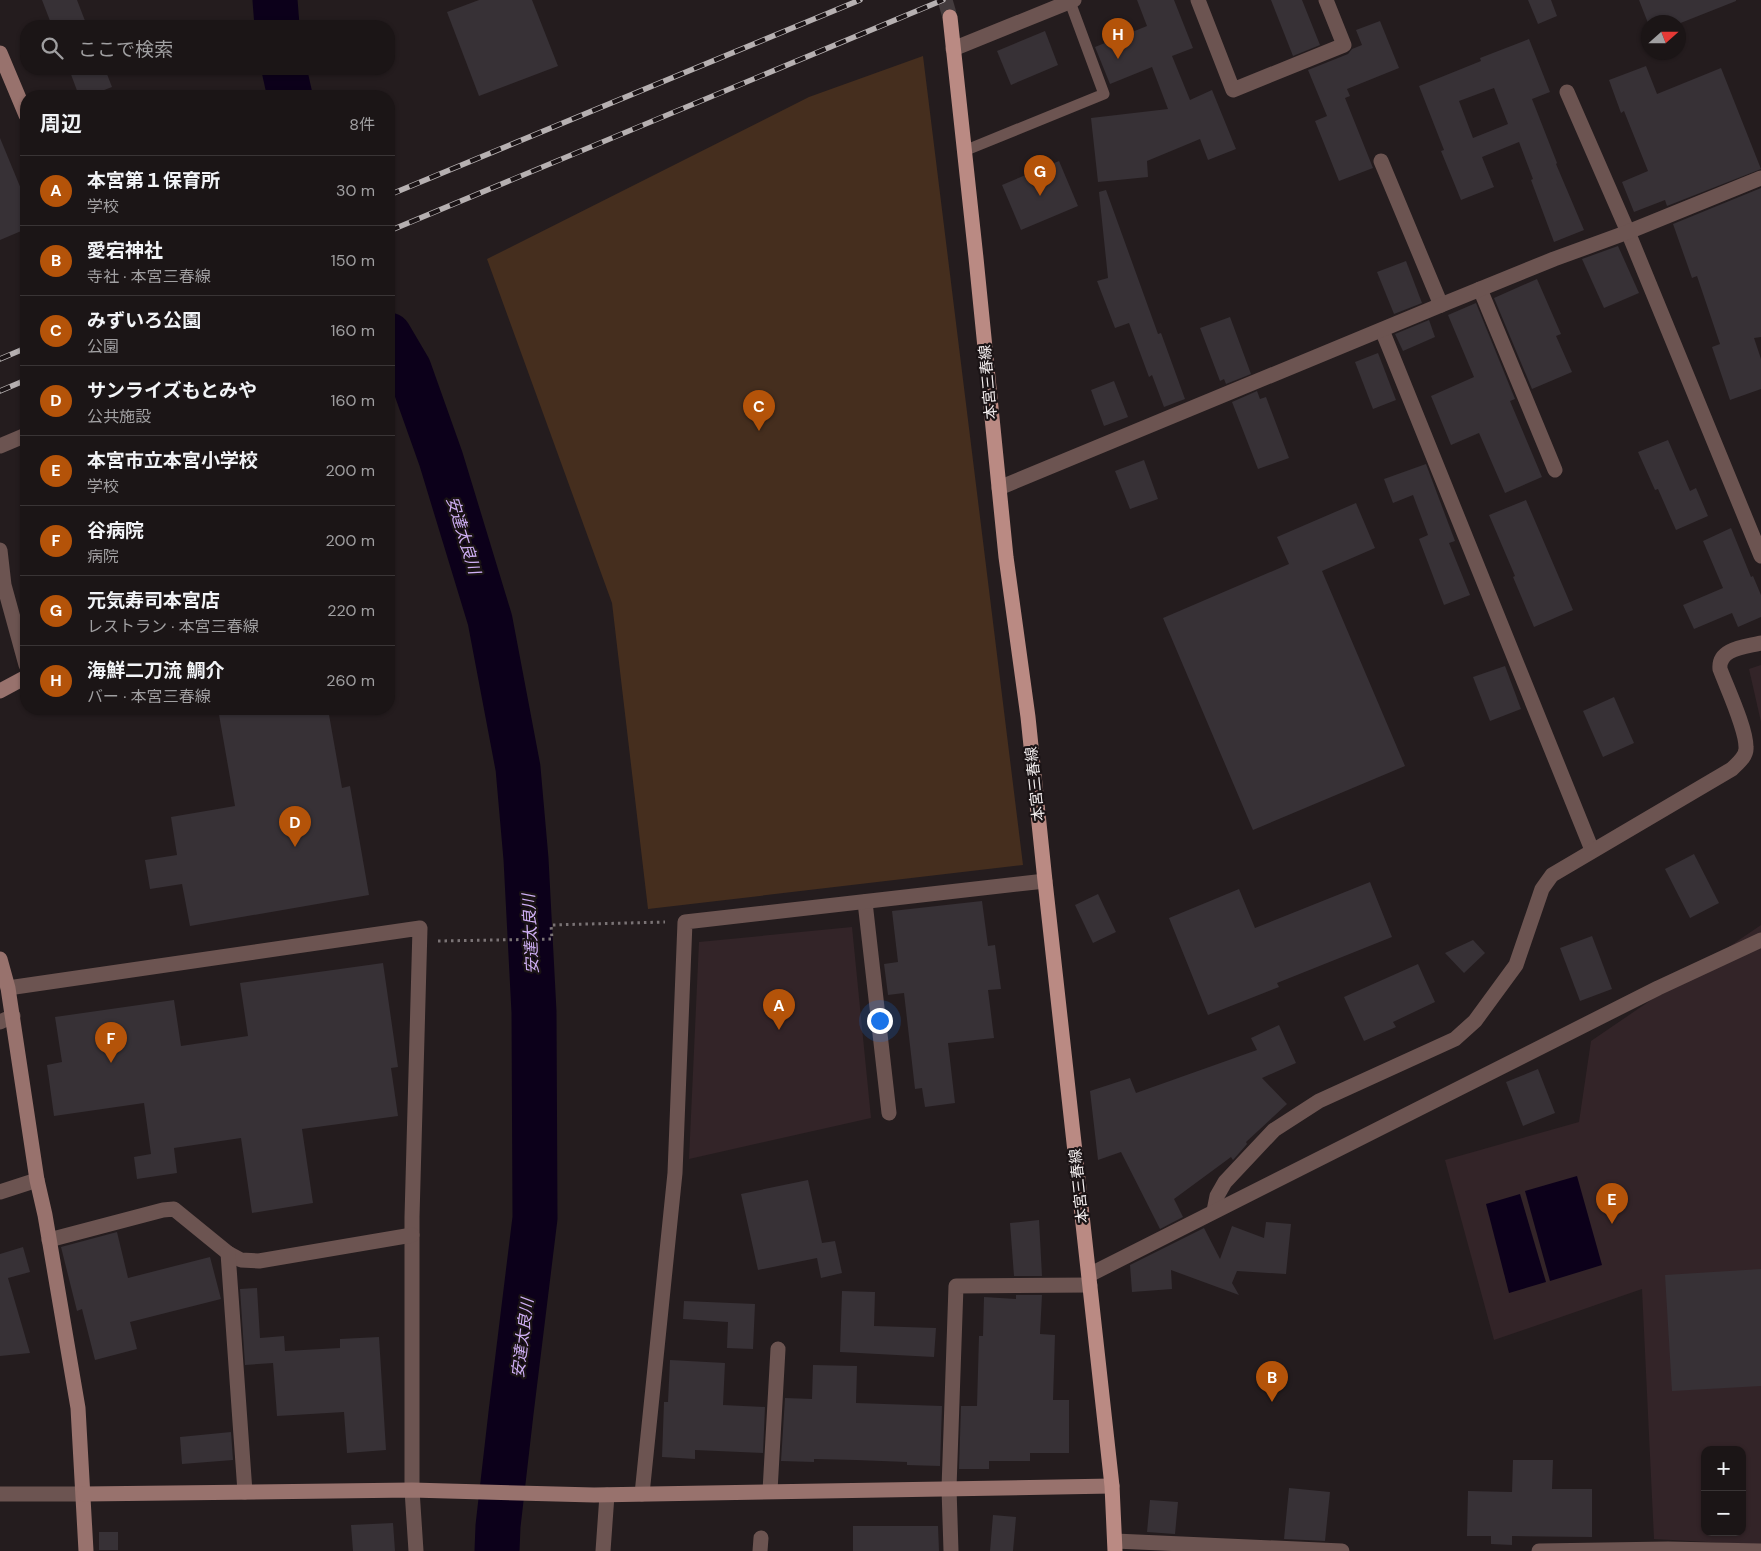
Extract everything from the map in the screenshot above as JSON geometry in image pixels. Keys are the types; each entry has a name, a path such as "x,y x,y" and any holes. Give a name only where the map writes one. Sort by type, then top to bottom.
{"main road":[{"name":"本宮三春線","path":"950,17 1006,557 1028,717 1112,1486 1115,1546"}],"street":[{"path":"1198,0 1234,90 1344,45 1326,0"},
{"path":"953,49 1072,1"},
{"path":"0,53 20,100"},
{"path":"1567,92 1628,232 1761,556"},
{"path":"1381,161 1441,304"},
{"path":"999,488 1441,304 1628,232 1761,178"},
{"path":"1480,289 1555,470"},
{"path":"1382,330 1592,850"},
{"path":"0,446 20,438"},
{"path":"0,550 4,585 20,643"},
{"path":"1214,1211 1217,1196 1225,1182 1274,1130 1319,1101 1455,1039 1475,1021 1516,965 1542,889 1552,875 1732,769 1742,759 1747,748 1743,730 1719,663 1722,657 1731,650 1761,643"},
{"path":"0,691 20,681"},
{"path":"642,1494 675,1172 685,922 1045,881"},
{"path":"865,902 890,1113"},
{"path":"8,988 420,928 412,1236 412,1490 416,1551"},
{"path":"951,1551 949,1488 956,1286 1089,1280 1214,1211 1658,988 1761,940"},
{"path":"0,959 8,988 6,1019 49,1240 78,1408 86,1551"},
{"path":"0,1192 37,1180"},
{"path":"49,1240 163,1210 174,1209 228,1253 241,1260 258,1260 412,1236"},
{"path":"228,1253 245,1492"},
{"path":"770,1491 778,1349"},
{"path":"0,1494 412,1490 600,1495 1112,1486"},
{"path":"600,1495 603,1551"},
{"path":"1115,1546 1342,1551"},
{"path":"1539,1551 1668,1549 1761,1551"}],"lane":[{"path":"964,151 1104,94 1072,1"}],"path":[{"path":"420,941 552,939 551,925 685,922"}],"shaded area":[{"path":"923,56 1023,865 648,909 612,603 487,259 809,97"},
{"path":"1761,665 1761,722 1749,669"},
{"path":"1761,925 1761,1545 1654,1539 1642,1289 1494,1340 1445,1160 1579,1122 1591,1041"},
{"path":"852,927 871,1118 689,1159 699,942"},
{"path":"1577,1176 1602,1265 1550,1281 1525,1191"},
{"path":"1520,1194 1546,1282 1509,1293 1486,1204"}],"building":[{"path":"42,0 77,0 85,20 50,20"},
{"path":"479,0 532,0 558,66 479,96 447,12"},
{"path":"1137,0 1174,0 1193,48 1172,56 1190,100 1212,90 1236,149 1208,160 1200,139 1147,161 1148,177 1098,182 1091,118 1168,109 1152,67 1110,84 1095,47 1147,26"},
{"path":"1271,0 1302,0 1320,45 1293,56"},
{"path":"1528,0 1551,0 1557,16 1538,24"},
{"path":"1639,0 1736,0 1686,21 1686,15 1645,15"},
{"path":"1380,21 1399,68 1347,89 1350,96 1345,98 1373,168 1339,181 1315,121 1327,116 1308,70 1348,54 1352,49 1362,45 1356,30"},
{"path":"1045,31 1058,65 1011,85 997,51"},
{"path":"1529,39 1550,92 1532,99 1556,164 1584,230 1554,242 1519,142 1482,157 1494,187 1461,200 1441,151 1444,150 1419,86 1481,61 1480,58","holes":["1494,88 1508,124 1473,138 1459,101"]},
{"path":"1646,66 1657,94 1721,68 1761,169 1667,206 1665,200 1634,212 1622,182 1648,171 1624,111 1621,113 1609,80"},
{"path":"71,75 107,75 112,87 104,90 77,90"},
{"path":"0,138 20,186 20,232 0,240"},
{"path":"1059,161 1078,206 1021,230 1002,185"},
{"path":"1761,188 1761,337 1754,338 1761,359 1761,389 1730,400 1712,347 1720,344 1697,276 1692,278 1673,224"},
{"path":"1106,190 1158,334 1161,333 1185,399 1164,407 1152,375 1149,377 1129,323 1115,328 1097,281 1108,278 1099,192"},
{"path":"1618,246 1639,293 1604,308 1582,259"},
{"path":"1406,261 1422,303 1394,314 1377,272"},
{"path":"1537,279 1561,334 1556,336 1572,372 1532,389 1494,298"},
{"path":"1476,303 1515,399 1510,401 1542,477 1505,493 1479,433 1451,445 1431,396 1474,377 1448,315"},
{"path":"1230,317 1251,374 1226,384 1224,379 1220,381 1200,328"},
{"path":"1429,320 1435,337 1403,351 1395,334"},
{"path":"1378,353 1396,400 1373,409 1355,362"},
{"path":"1114,381 1128,417 1104,426 1091,390"},
{"path":"1257,391 1260,399 1266,397 1289,458 1258,469 1232,402"},
{"path":"1668,440 1690,491 1696,488 1708,516 1676,530 1658,489 1655,490 1638,452"},
{"path":"1144,460 1158,499 1130,509 1115,471"},
{"path":"1426,464 1455,541 1449,543 1470,595 1444,605 1419,539 1428,535 1413,495 1393,503 1384,479"},
{"path":"1526,500 1573,610 1534,627 1489,515"},
{"path":"1356,503 1375,548 1322,571 1405,766 1253,830 1163,618 1289,564 1277,537"},
{"path":"1731,528 1751,577 1753,576 1761,595 1761,617 1738,627 1732,613 1694,629 1683,605 1723,588 1703,541"},
{"path":"1505,666 1521,709 1490,721 1473,677"},
{"path":"1614,697 1634,743 1603,757 1583,711"},
{"path":"219,715 329,715 342,788 350,786 369,895 190,926 182,884 150,889 145,860 177,855 171,817 235,806"},
{"path":"1694,854 1719,903 1690,918 1665,869"},
{"path":"1370,882 1392,937 1277,983 1279,987 1208,1015 1169,918 1239,889 1255,928"},
{"path":"1098,894 1116,932 1093,943 1075,905"},
{"path":"982,901 988,946 995,945 1001,989 988,990 994,1038 948,1043 955,1103 925,1107 922,1088 915,1089 904,993 888,995 884,964 898,962 892,911"},
{"path":"1592,936 1612,989 1580,1001 1560,948"},
{"path":"1473,940 1485,953 1464,973 1445,953"},
{"path":"383,963 398,1067 391,1068 398,1116 302,1129 313,1203 252,1213 241,1138 174,1148 177,1173 137,1179 134,1157 151,1154 144,1103 54,1116 47,1065 62,1062 55,1017 174,1000 181,1046 248,1036 240,983"},
{"path":"1418,964 1435,1002 1393,1022 1396,1027 1364,1041 1344,997"},
{"path":"1279,1025 1296,1063 1262,1078 1287,1104 1246,1142 1247,1144 1233,1160 1231,1157 1174,1199 1183,1217 1160,1229 1121,1152 1098,1160 1090,1091 1130,1078 1136,1093 1257,1050 1251,1038"},
{"path":"1538,1069 1555,1113 1523,1126 1506,1082"},
{"path":"808,1180 822,1243 835,1241 842,1273 821,1278 817,1258 758,1270 741,1194"},
{"path":"1039,1220 1042,1276 1014,1276 1010,1223"},
{"path":"1266,1222 1291,1224 1286,1274 1237,1271 1232,1283 1239,1295 1171,1270 1172,1289 1132,1292 1130,1265 1204,1228 1220,1259 1232,1226 1264,1238"},
{"path":"117,1232 128,1278 210,1257 221,1299 130,1322 137,1349 95,1360 82,1309 77,1311 61,1247"},
{"path":"23,1247 30,1272 8,1278 30,1353 0,1356 0,1254"},
{"path":"1761,1269 1761,1386 1672,1391 1665,1275"},
{"path":"257,1288 260,1338 284,1336 285,1351 340,1348 340,1339 379,1337 386,1450 347,1453 344,1412 277,1416 273,1363 245,1365 240,1289"},
{"path":"842,1291 875,1292 874,1326 936,1328 934,1357 840,1352"},
{"path":"1016,1295 1042,1295 1040,1334 1055,1335 1053,1400 1069,1400 1069,1453 1030,1453 1030,1461 989,1461 989,1469 959,1469 961,1406 977,1406 979,1336 983,1336 984,1297 1016,1299"},
{"path":"684,1301 755,1304 753,1349 727,1348 728,1322 683,1319"},
{"path":"670,1360 725,1363 723,1405 765,1407 763,1453 695,1450 695,1459 662,1457 664,1402 668,1402"},
{"path":"813,1365 857,1366 856,1403 942,1406 940,1466 907,1465 907,1462 856,1460 814,1459 814,1462 781,1461 785,1398 812,1399"},
{"path":"231,1432 233,1460 182,1464 180,1437"},
{"path":"1513,1460 1553,1460 1552,1489 1592,1489 1592,1537 1512,1536 1512,1545 1491,1544 1491,1536 1467,1536 1468,1491 1512,1492"},
{"path":"1289,1488 1330,1492 1325,1541 1284,1539"},
{"path":"1150,1500 1178,1502 1175,1534 1147,1532"},
{"path":"993,1515 1016,1517 1013,1551 990,1551"},
{"path":"393,1523 395,1551 353,1551 351,1525"},
{"path":"853,1526 938,1526 939,1551 853,1551"},
{"path":"99,1532 118,1532 118,1550 99,1550"}],"waterway":[{"name":"安達太良川","path":"275,0 277,20"},
{"name":"安達太良川","path":"285,75 289,90"},
{"name":"安達太良川","path":"395,345 409,369 441,459 490,620 518,768 526,859 534,1012 535,1218 498,1526 497,1551"}],"tunnel":[{"path":"945,0 950,17"}],"railway":[{"path":"395,193 860,0"},
{"path":"395,228 943,0"},
{"path":"0,359 20,351"},
{"path":"0,391 20,383"}],"place":[{"name":"海鮮二刀流 鯛介","path":"1118,59"},
{"name":"元気寿司本宮店","path":"1040,196"},
{"name":"みずいろ公園","path":"759,431"},
{"name":"サンライズもとみや","path":"295,847"},
{"name":"本宮第１保育所","path":"779,1030"},
{"name":"谷病院","path":"111,1063"},
{"name":"本宮市立本宮小学校","path":"1612,1224"},
{"name":"愛宕神社","path":"1272,1402"}]}
